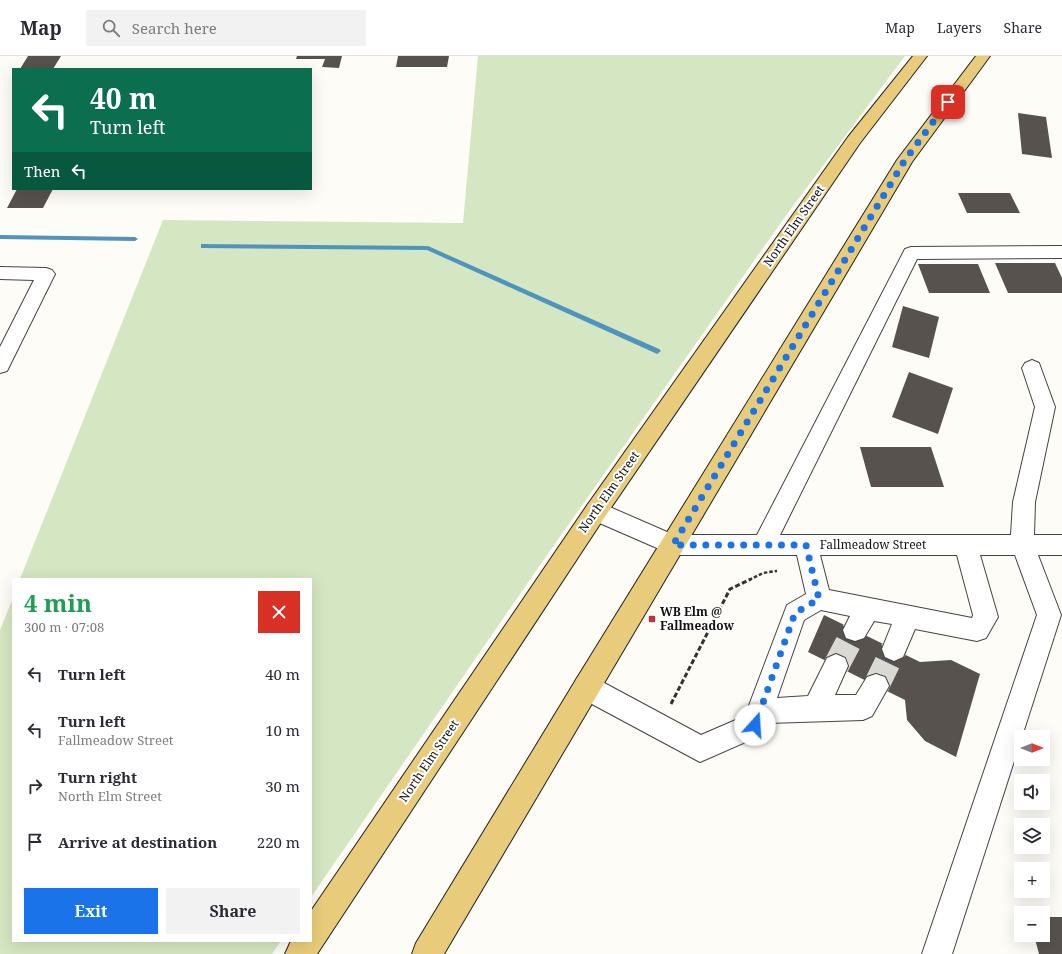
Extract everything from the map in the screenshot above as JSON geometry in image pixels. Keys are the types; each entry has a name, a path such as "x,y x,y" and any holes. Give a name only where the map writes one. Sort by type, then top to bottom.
{"main road":[{"name":"North Elm Street","path":"312,936 596,511 854,140 920,56"},
{"path":"428,954 586,687 905,160 983,56"},
{"path":"300,954 307,942"}],"street":[{"path":"764,545 912,253 1062,252"},
{"path":"0,273 46,274 0,366"},
{"path":"937,954 1048,615 1022,544 1024,502 1045,407 1032,368"},
{"name":"Fallmeadow Street","path":"596,511 673,545 1062,545"},
{"path":"586,687 700,749 755,725 795,613 819,599 977,630 986,617 965,544"},
{"path":"806,545 819,599"},
{"path":"855,630 868,608"},
{"path":"894,649 908,616"},
{"path":"815,709 836,666"},
{"path":"760,712 863,707 876,686"}],"green space":[{"path":"478,56 905,56 787,214 547,555 312,896 312,578 20,578 163,220 463,223"},
{"path":"12,600 12,942 280,942 272,954 0,954 0,630"}],"building":[{"path":"28,56 61,56 54,68 21,68"},
{"path":"297,56 342,56 339,68 322,67 325,59 296,59"},
{"path":"398,56 449,56 447,67 396,67"},
{"path":"1018,113 1046,117 1052,158 1022,154"},
{"path":"16,190 52,190 43,208 7,208"},
{"path":"958,193 1010,193 1020,213 967,213"},
{"path":"995,263 1055,263 1062,278 1062,293 1008,293"},
{"path":"918,264 978,264 990,293 929,293"},
{"path":"903,306 939,317 929,358 892,347"},
{"path":"909,372 953,388 938,434 892,417"},
{"path":"860,447 931,447 944,487 871,487"},
{"path":"824,615 920,662 951,660 980,674 956,757 925,741 907,720 905,700 808,652"},
{"path":"1050,917 1062,917 1062,954 1039,954 1036,942 1050,942"}],"waterway":[{"path":"0,237 135,239"},
{"path":"203,246 428,248 657,351"}],"tunnel":[{"path":"836,666 855,630"},
{"path":"876,686 894,649"}],"place":[{"name":"WB Elm @ Fallmeadow","path":"652,619"}],"route":[{"path":"755,725 795,613 819,599 806,545 673,545 905,160 948,102"}]}
